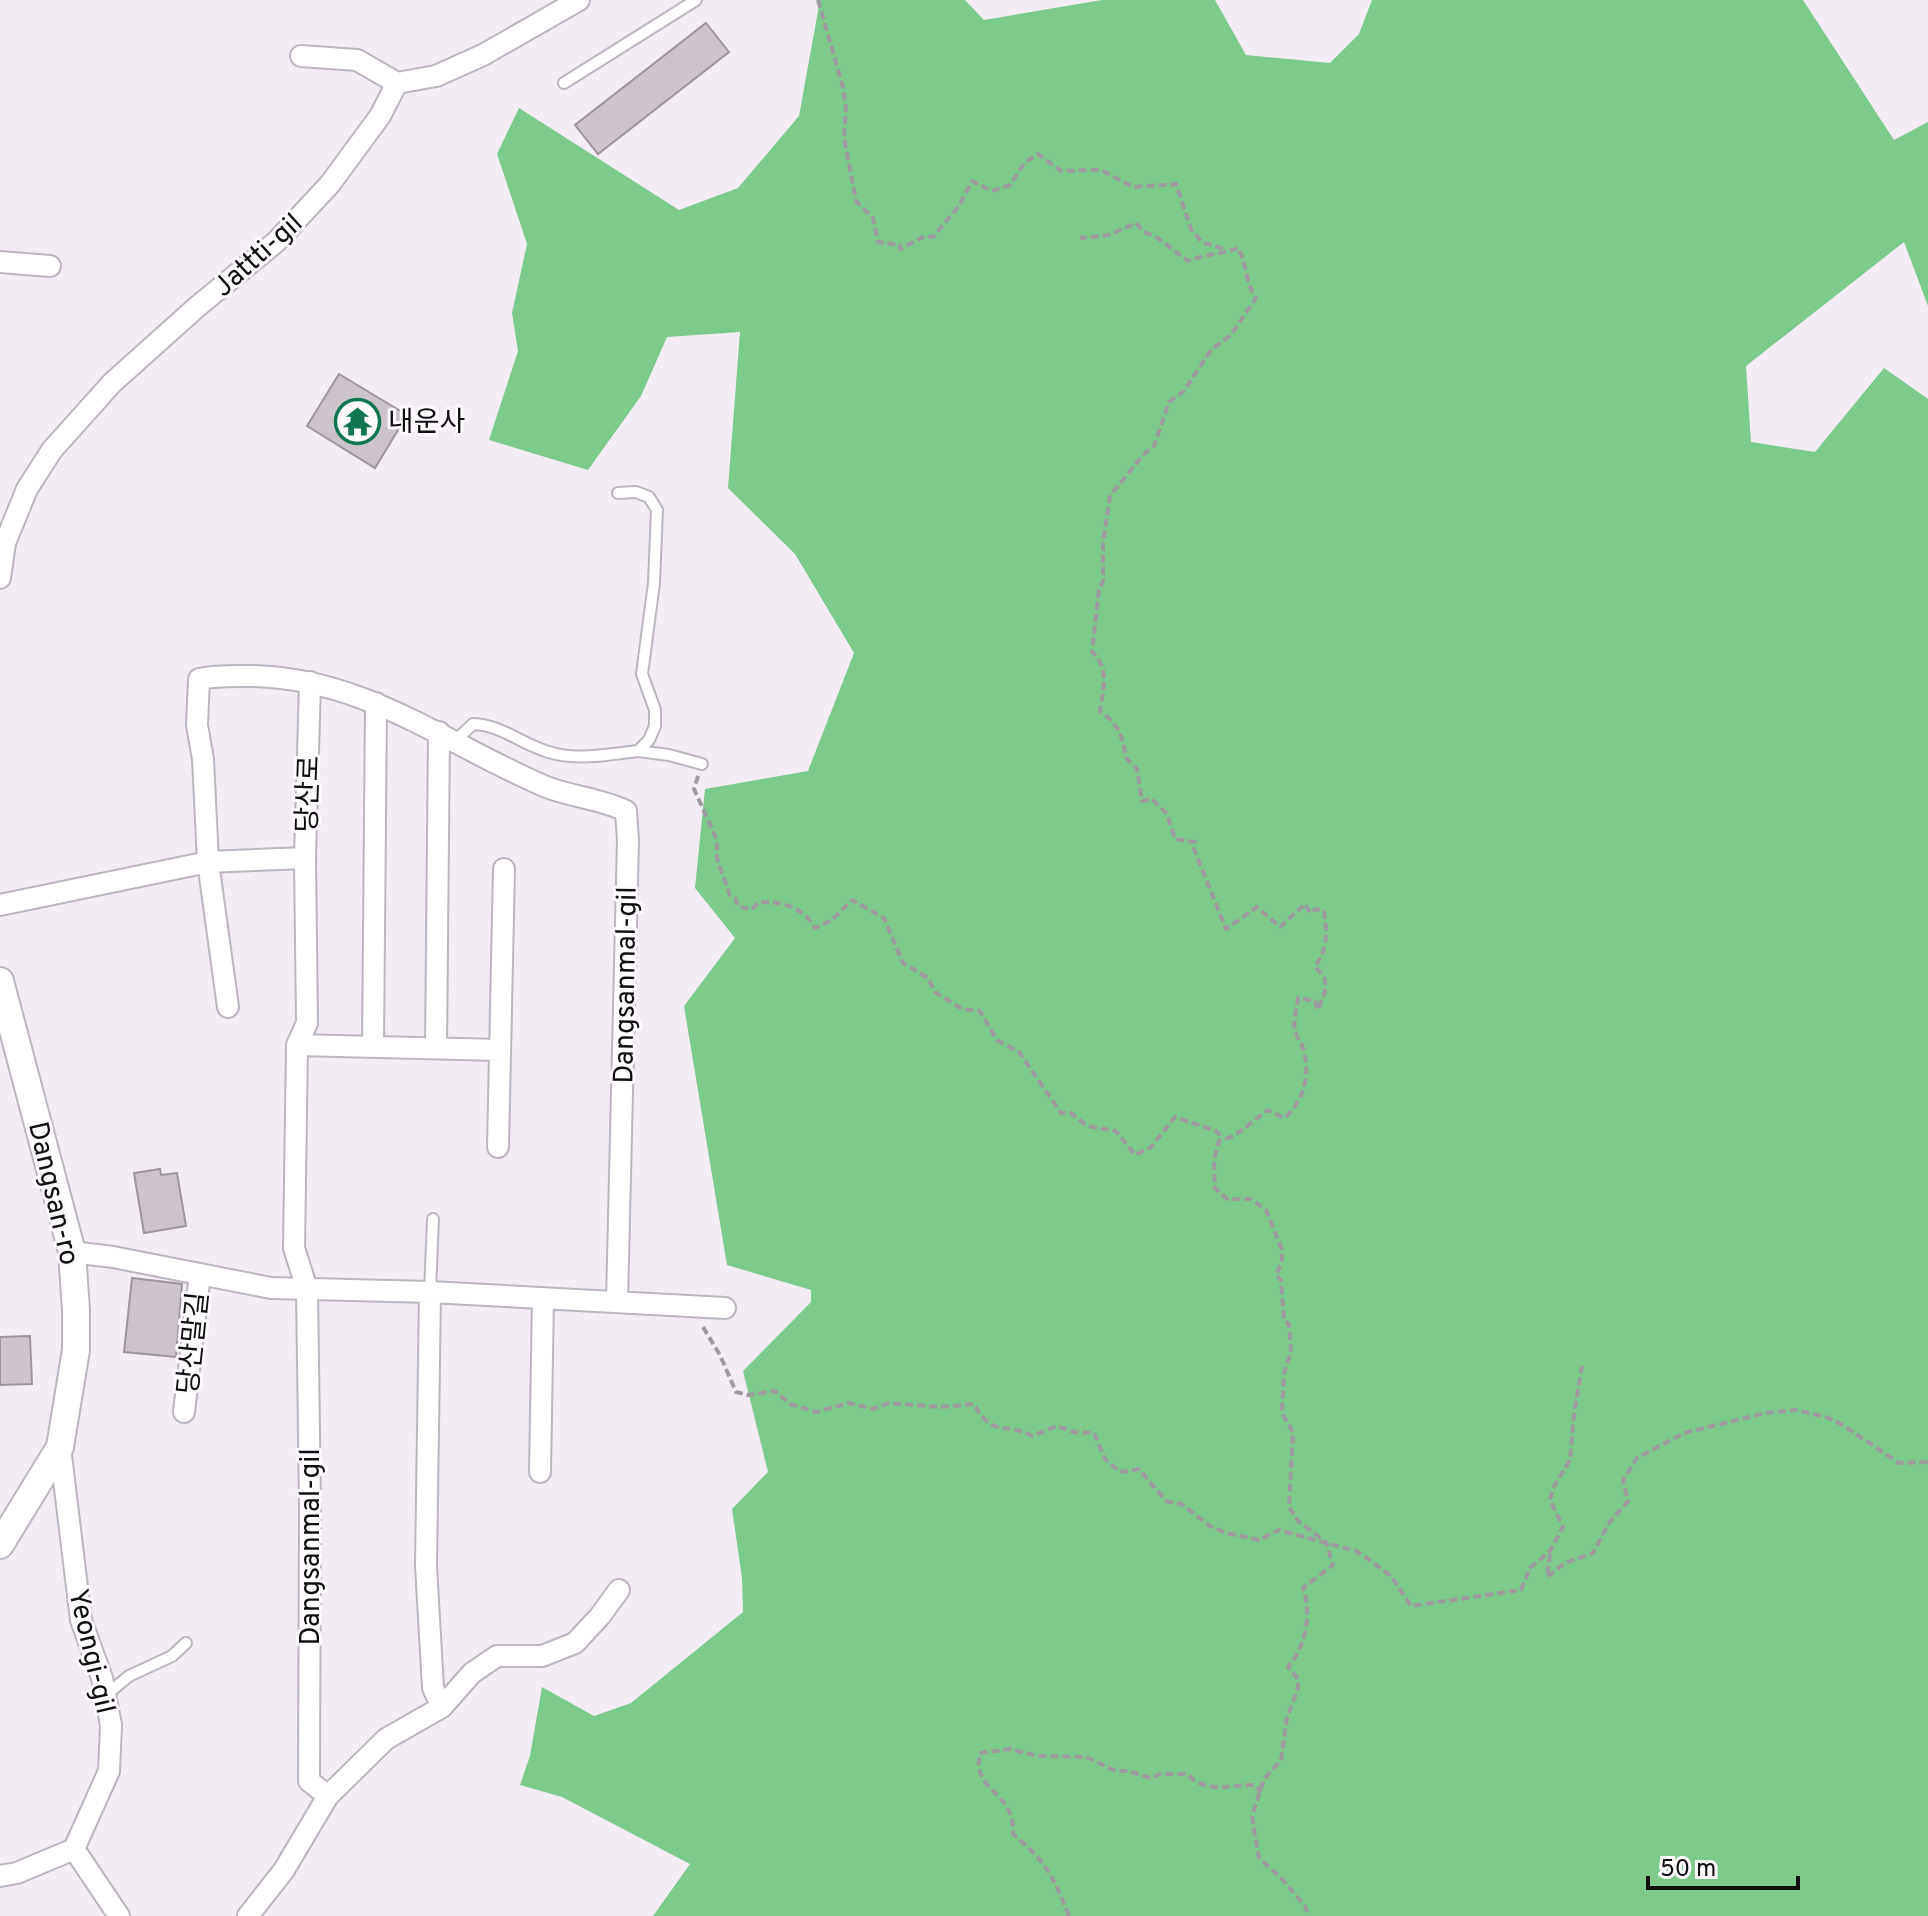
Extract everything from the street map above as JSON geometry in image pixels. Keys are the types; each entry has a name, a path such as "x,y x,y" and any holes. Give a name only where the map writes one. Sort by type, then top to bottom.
{"street":[{"path":"301,56 357,60 397,83 436,76 483,55 579,0"},
{"name":"Jattti-gil","path":"0,578 5,543 27,489 52,450 112,383 276,242 298,219 330,184 380,116 397,83"},
{"path":"0,262 50,266"},
{"path":"228,1007 208,862 203,759 197,725 199,679 216,676 283,677 310,682 349,692 447,736 436,1048"},
{"name":"당산로","path":"0,905 208,862 305,858 310,682"},
{"path":"373,1047 376,703"},
{"name":"Dangsanmal-gil","path":"447,736 546,787 608,802 626,811 628,840 617,1302"},
{"path":"305,858 307,1023 297,1045 500,1050"},
{"path":"498,1147 504,869"},
{"name":"Dangsan-ro","path":"0,981 5,1016 72,1252 76,1310 76,1350 60,1447 0,1545"},
{"name":"Dangsanmal-gil","path":"297,1045 294,1248 307,1289 309,1781 328,1796"},
{"path":"72,1252 271,1288 430,1292 725,1308"},
{"name":"당산말길","path":"184,1412 200,1274"},
{"path":"430,1292 426,1566 433,1688 442,1707"},
{"path":"540,1472 543,1298"},
{"name":"Yeongi-gil","path":"60,1447 81,1620 102,1678 111,1725 109,1771 74,1849"},
{"path":"248,1916 284,1870 328,1796 386,1739 442,1707 472,1673 497,1656 542,1656 575,1643 619,1590"},
{"path":"0,1876 17,1873 74,1849 119,1916"}],"lane":[{"path":"564,83 696,0"},
{"path":"618,493 636,492 649,497 657,510 654,583 642,674 655,710 655,726 649,740 638,751"},
{"path":"447,736 473,724 489,724 554,754 581,756 638,751 702,764"},
{"path":"430,1292 433,1219"},
{"path":"106,1695 129,1676 172,1656 186,1643"}],"path":[{"path":"818,0 843,87 846,109 844,138 856,201 873,218 878,242 900,245 900,249 925,236 933,237 959,206 972,181 992,191 1010,185 1025,162 1038,154 1061,171 1101,170 1133,187 1176,184 1191,229 1202,242 1228,252 1238,248 1245,257 1247,284 1256,298 1231,335 1211,350 1184,391 1169,402 1154,446 1110,496 1103,542 1103,581 1091,643 1092,652 1100,659 1105,673 1100,711 1120,732 1127,759 1137,769 1142,801 1152,799 1167,814 1175,839 1195,842 1194,849 1226,929 1257,907 1280,927 1305,904 1310,913 1316,909 1324,911 1327,936 1324,955 1315,966 1325,979 1325,992 1318,1010 1315,1001 1298,998 1294,1027 1303,1048 1303,1096 1297,1108 1284,1118 1268,1110 1234,1136 1219,1141 1214,1160 1215,1188 1227,1199 1251,1199 1266,1210 1282,1250 1282,1261 1276,1275 1281,1280 1284,1320 1289,1324 1291,1334 1291,1352 1284,1373 1282,1413 1293,1432 1289,1507 1298,1521 1326,1542 1333,1565 1303,1588 1308,1615 1297,1656 1288,1667 1298,1679 1298,1688 1287,1718 1281,1760 1264,1779 1252,1816 1259,1858 1282,1879 1305,1906 1309,1916"},
{"path":"1083,235 1082,238 1109,235 1136,223 1144,232 1155,236 1188,261 1226,250"},
{"path":"702,764 694,789 717,840 717,859 730,895 738,906 751,910 759,902 781,902 807,914 815,928 832,920 852,900 884,918 903,963 928,978 935,992 962,1009 980,1011 997,1040 1019,1052 1061,1113 1071,1113 1087,1126 1116,1131 1135,1155 1151,1147 1175,1117 1216,1131 1225,1139"},
{"path":"692,1306 713,1341 736,1392 748,1395 775,1391 790,1404 816,1412 849,1403 873,1409 889,1403 940,1407 974,1404 983,1420 1000,1430 1012,1429 1032,1436 1057,1426 1074,1432 1094,1433 1105,1459 1120,1472 1139,1469 1166,1501 1181,1504 1210,1526 1259,1540 1279,1530 1356,1551 1391,1576 1411,1606 1521,1590 1530,1568 1550,1551 1563,1527 1550,1500 1553,1488 1570,1460 1582,1366"},
{"path":"1550,1551 1547,1577 1565,1563 1593,1553 1609,1523 1617,1518 1628,1501 1623,1480 1637,1458 1684,1433 1720,1422 1796,1410 1841,1424 1899,1463 1928,1462"},
{"path":"1069,1916 1053,1877 1038,1855 1013,1834 1014,1828 1004,1800 986,1783 978,1770 980,1753 1010,1749 1038,1756 1086,1757 1116,1771 1151,1778 1160,1774 1187,1774 1197,1784 1213,1788 1254,1785 1261,1792"}],"green space":[{"path":"820,0 965,0 984,20 1102,0 1215,0 1246,55 1330,63 1359,34 1372,0 1803,0 1894,140 1928,122 1928,306 1904,242 1746,366 1751,442 1815,452 1884,368 1928,399 1928,1916 653,1916 690,1864 562,1797 520,1785 530,1756 542,1687 594,1716 631,1703 743,1612 742,1578 732,1509 768,1472 743,1371 811,1302 811,1290 727,1265 684,1006 735,938 695,888 705,789 808,771 854,653 795,554 728,488 740,332 667,337 641,396 588,470 489,440 518,351 512,313 527,244 497,154 519,108 679,210 738,188 799,116"}],"building":[{"path":"706,23 729,52 598,154 575,125"},
{"name":"내운사","path":"339,374 407,415 375,468 307,426"},
{"path":"160,1169 161,1175 177,1173 186,1226 144,1233 134,1173"},
{"path":"132,1278 182,1284 176,1357 124,1352"},
{"path":"30,1336 32,1384 0,1385 0,1337"}],"place":[{"name":"내운사","path":"357,421"}]}
